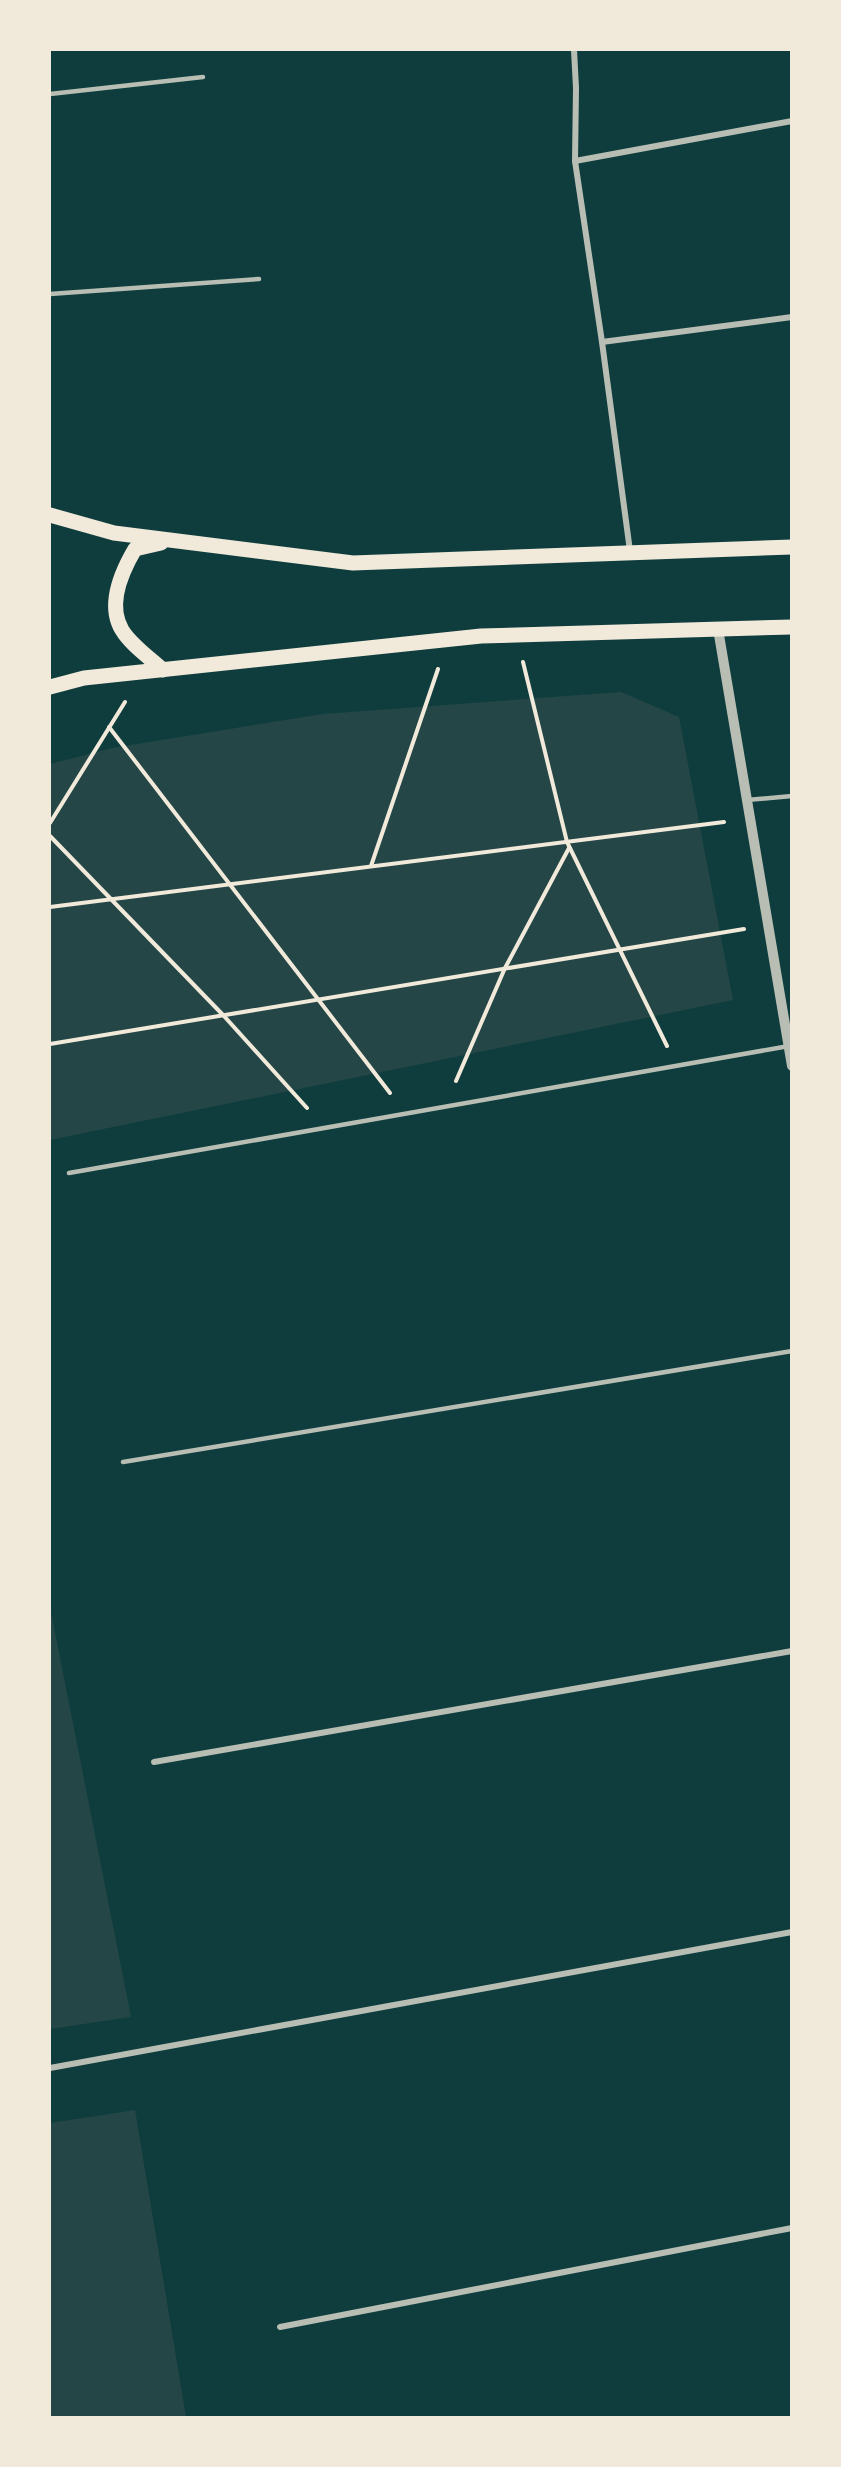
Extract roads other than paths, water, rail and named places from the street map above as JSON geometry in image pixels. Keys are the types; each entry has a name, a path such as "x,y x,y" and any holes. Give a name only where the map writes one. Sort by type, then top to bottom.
{"main road":[{"path":"50,515 114,533 353,563 630,551 792,547"},
{"path":"163,670 122,630 117,614 118,591 122,571 135,549 170,540"},
{"path":"50,687 84,678 448,640 517,635 792,627"}],"street":[{"path":"574,50 575,161 603,342 630,551"},
{"path":"575,161 792,120"},
{"path":"603,342 792,317"},
{"path":"718,629 792,1066"},
{"path":"154,1762 792,1651"},
{"path":"50,2068 792,1932"},
{"path":"280,2327 792,2228"}],"lane":[{"path":"50,94 202,77"},
{"path":"50,294 259,279"},
{"path":"747,800 792,796"},
{"path":"69,1173 790,1046"},
{"path":"123,1462 792,1351"}]}
